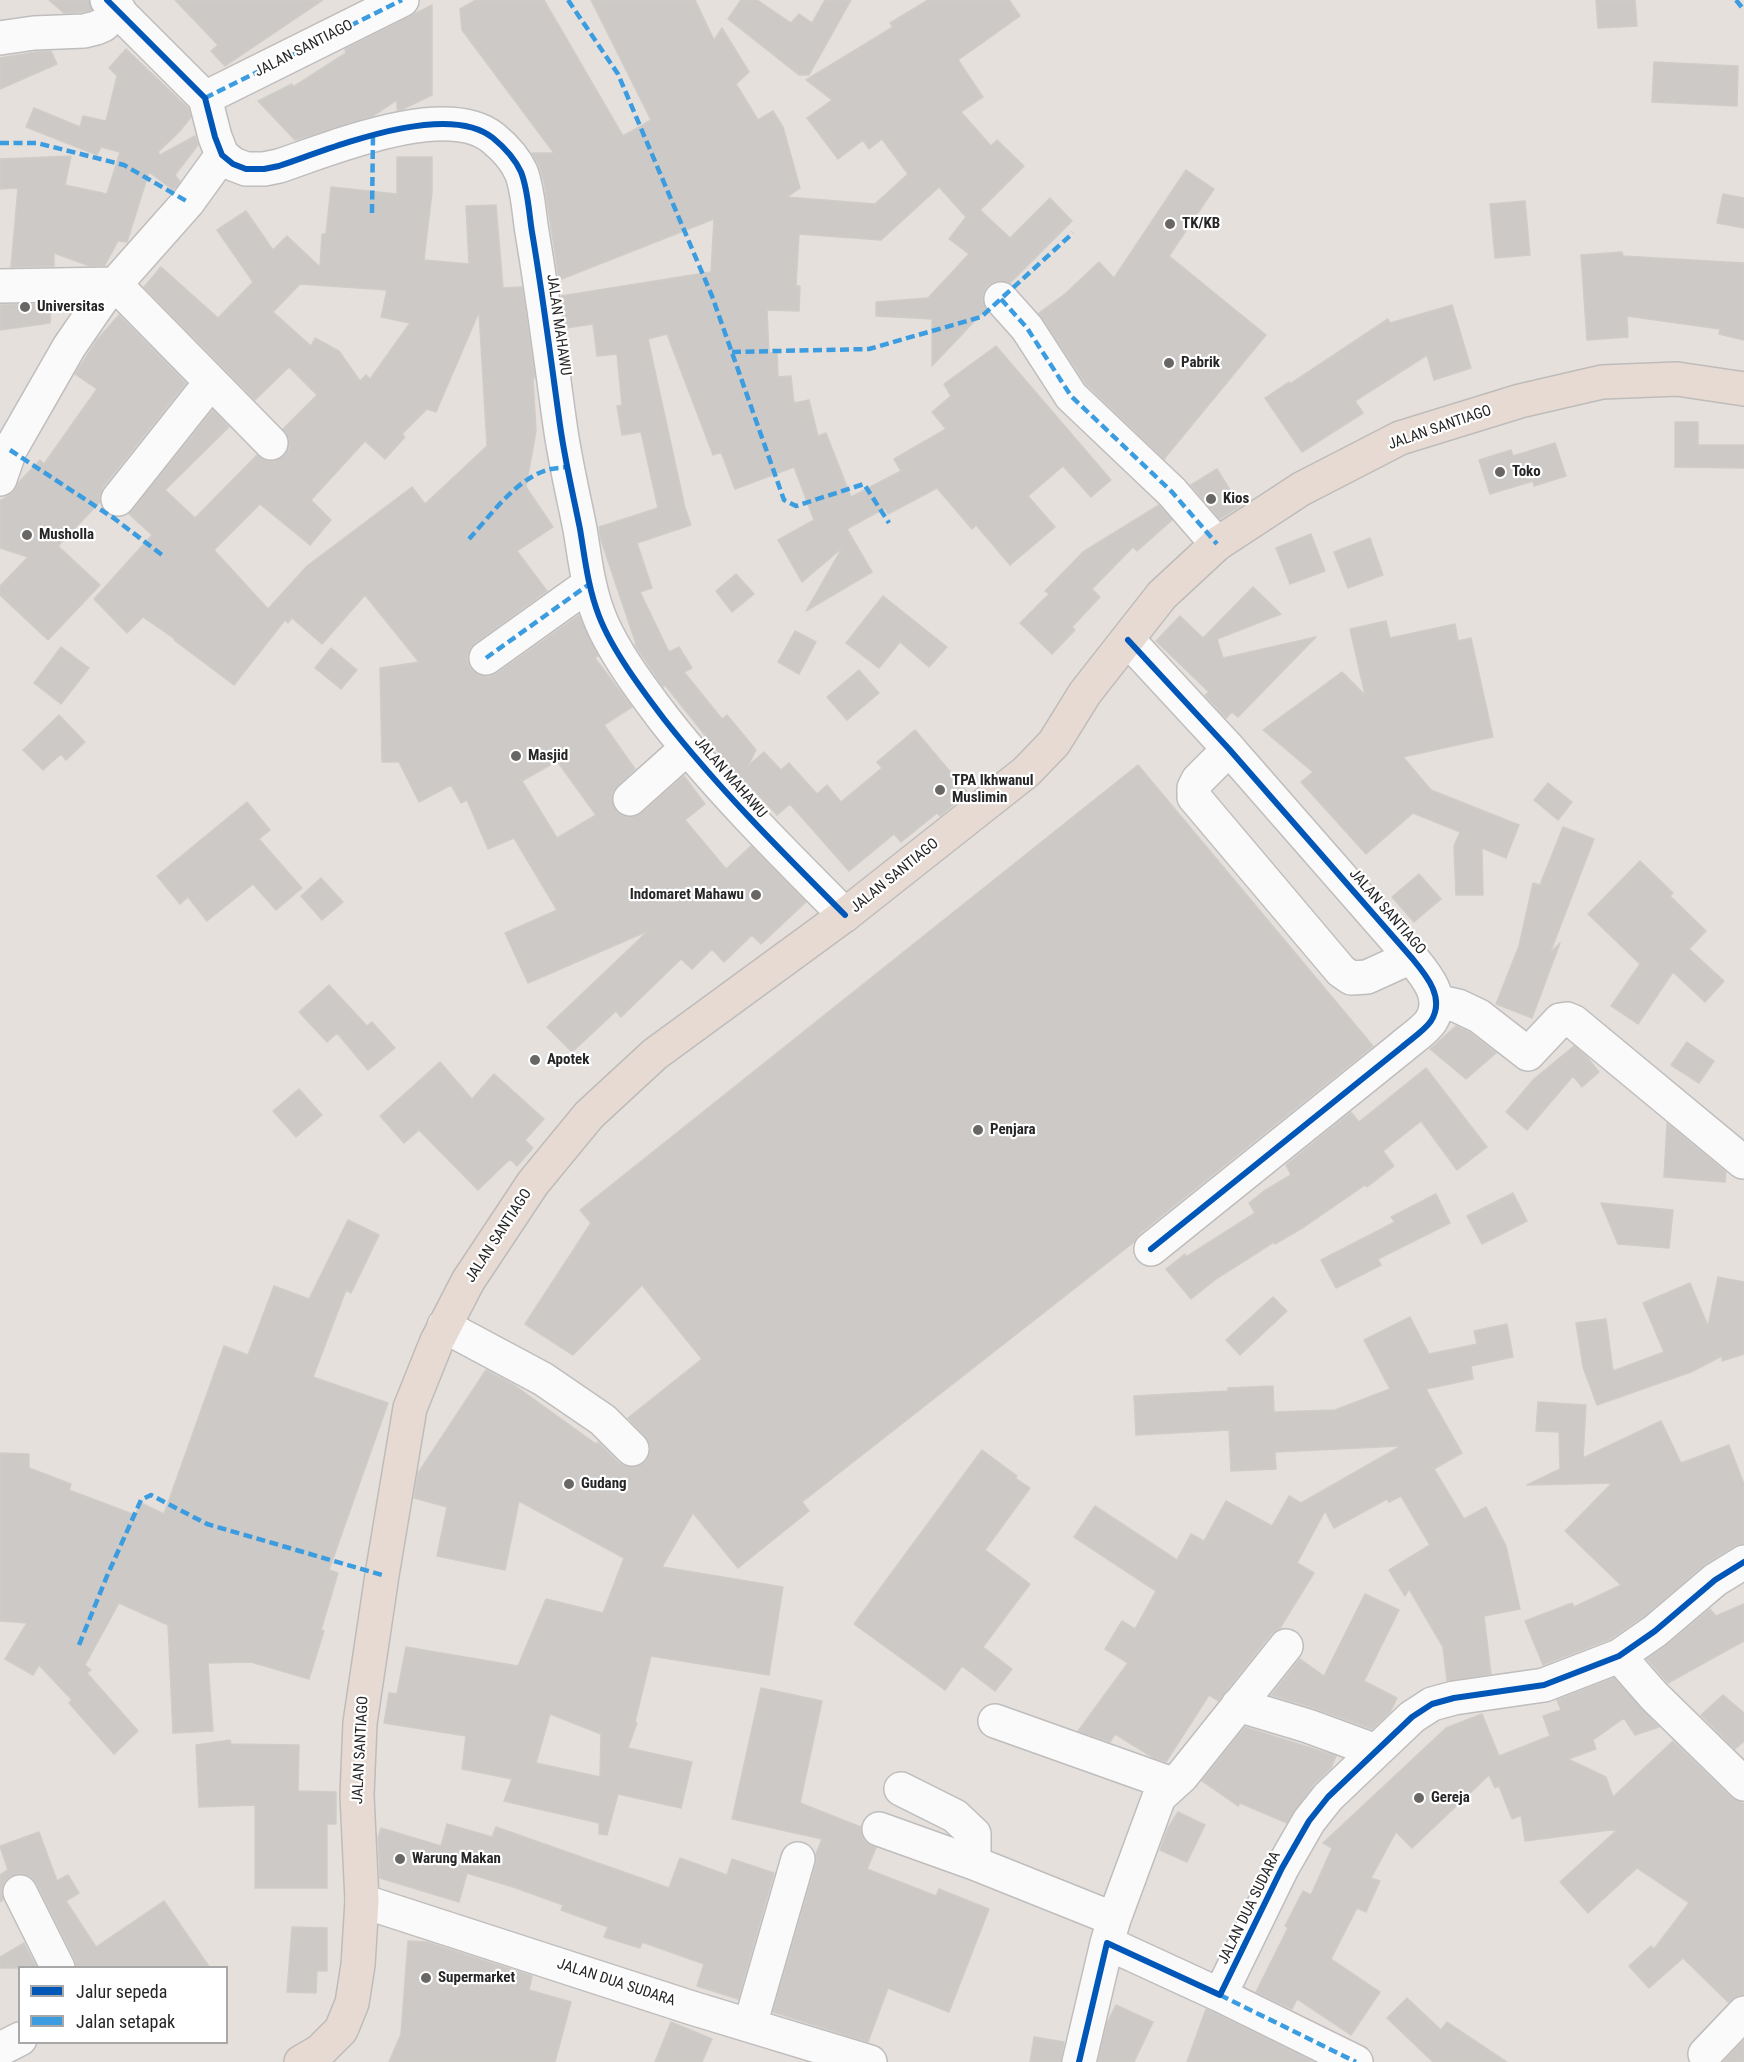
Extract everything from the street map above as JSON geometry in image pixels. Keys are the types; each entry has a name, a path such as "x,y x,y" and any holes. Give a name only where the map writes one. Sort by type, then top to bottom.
{"highway":[{"name":"JALAN SANTIAGO","path":"301,2062 320,2051 341,2030 352,2002 358,1965 362,1901 357,1795 360,1723 383,1564 410,1408 436,1341 468,1281 533,1183 589,1115 655,1054 845,915 1026,772 1054,743 1085,693 1162,595 1217,544 1300,489 1400,438 1520,401 1602,382 1677,379 1744,389"}],"street":[{"name":"JALAN SANTIAGO","path":"205,99 402,0"},
{"path":"0,38 96,28 103,25 113,5 205,99 222,154 188,202 102,299 69,346 10,450 0,479"},
{"name":"JALAN MAHAWU","path":"222,154 233,164 246,169 264,169 373,135 399,129 457,124 490,135 513,159 522,174 566,467 580,529 588,585 599,618 644,694 687,748 762,832 845,915"},
{"path":"0,286 115,284 271,443"},
{"path":"1001,299 1027,328 1071,396 1172,492 1217,544"},
{"path":"118,499 211,382"},
{"path":"486,658 588,585"},
{"name":"JALAN SANTIAGO","path":"1128,640 1229,749 1411,957 1428,977 1436,1001"},
{"path":"630,799 687,748"},
{"path":"1229,749 1198,780 1194,788 1194,797 1341,971 1352,978 1367,977 1411,957"},
{"path":"1151,1249 1402,1047 1430,1022 1436,1001 1458,1006 1479,1016 1528,1054 1560,1020 1567,1019 1574,1022 1743,1162"},
{"path":"444,1326 543,1379 603,1420 632,1449"},
{"name":"JALAN DUA SUDARA","path":"1220,1995 1282,1868 1309,1821 1328,1797 1412,1716 1432,1704 1454,1698 1544,1685 1619,1656 1655,1631 1715,1580 1744,1562"},
{"path":"1079,2062 1110,1931 1159,1797 1182,1776 1286,1646"},
{"path":"1619,1656 1654,1696 1744,1784"},
{"path":"1238,1705 1308,1726 1376,1751"},
{"path":"995,1722 1172,1784"},
{"path":"901,1789 954,1816 974,1834 974,1863"},
{"path":"879,1830 974,1863 1110,1931 1220,1995 1356,2062"},
{"path":"750,2025 798,1859"},
{"path":"21,1892 57,1966"},
{"name":"JALAN DUA SUDARA","path":"362,1901 870,2062"},
{"path":"1705,2054 1744,2013"},
{"path":"0,2049 18,2040"}],"building":[{"path":"49,0 89,0 92,10 64,13"},
{"path":"175,0 323,0 225,66 211,51 218,45"},
{"path":"476,0 544,0 623,136 651,120 591,0 695,0 714,40 722,28 749,72 736,84 758,120 773,111 783,127 800,188 787,197 875,204 908,174 882,139 869,149 863,140 838,159 807,118 832,100 806,80 893,27 890,23 928,0 1009,0 1020,16 958,60 983,97 961,112 991,146 997,140 1024,166 980,210 1010,238 1050,198 1072,221 1010,283 998,281 988,285 983,294 986,309 932,366 932,319 876,316 876,302 928,298 969,254 949,239 966,217 939,187 881,240 799,234 796,286 800,286 799,311 767,310 769,353 777,352 778,377 791,376 794,403 809,400 818,436 826,433 851,497 901,471 894,459 946,429 932,412 951,396 944,384 996,346 1111,480 1091,497 1063,466 1028,496 1055,527 1010,565 976,525 972,529 937,488 888,514 885,508 847,529 872,572 806,611 842,548 802,582 778,540 814,520 794,467 735,489 721,452 713,455 667,334 648,339 685,508 691,525 637,543 652,588 640,592 669,652 679,647 692,668 684,672 722,719 727,715 756,750 748,766 764,752 781,770 789,763 817,794 827,785 841,802 882,768 877,762 915,730 968,793 940,816 937,813 901,842 894,834 849,871 790,804 777,815 741,777 740,779 665,685 663,687 635,645 601,540 599,527 658,508 641,432 622,435 617,406 622,405 617,354 597,356 593,324 566,328 561,296 711,272 714,219 559,280 544,182 532,153 554,153 462,30 460,9"},
{"path":"741,0 757,0 791,23 799,14 812,23 825,0 851,0 809,75 799,75 728,19"},
{"path":"1596,0 1635,0 1637,26 1598,28"},
{"path":"432,5 432,95 397,110 397,100 373,116 295,140 258,101 292,84 293,87 346,53 345,49"},
{"path":"126,49 188,108 191,117 158,152 160,155 195,136 198,145 175,175 180,182 173,190 149,172 127,242 118,241 105,265 90,266 54,253 54,266 11,267 18,188 0,189 0,159 71,156 65,185 107,194 120,152 101,147 97,155 26,127 34,108 80,127 83,116 106,121 117,76 109,68"},
{"path":"51,51 57,64 0,89 0,58"},
{"path":"1654,62 1738,66 1737,106 1652,102"},
{"path":"397,157 432,157 432,192 424,260 469,264 466,206 496,205 503,288 522,287 535,378 533,378 536,431 526,487 553,527 517,551 547,591 475,643 467,659 470,668 479,675 488,677 496,674 579,615 598,656 595,658 632,707 604,725 635,769 612,793 612,802 616,811 625,817 633,817 642,813 684,776 705,804 685,820 726,869 751,846 806,902 761,944 752,935 724,962 712,949 692,969 681,959 621,1017 616,1011 572,1052 547,1027 648,931 528,983 505,933 557,910 514,838 488,849 467,800 461,803 451,785 419,802 399,762 382,762 380,668 419,662 365,595 322,644 292,618 288,623 285,620 234,685 143,617 127,633 94,599 152,535 129,514 213,410 229,427 165,490 195,518 257,455 267,461 276,461 284,456 289,449 289,439 283,429 317,395 289,367 255,400 144,287 161,267 218,318 253,282 217,230 246,211 273,250 287,236 320,267 322,234 326,234 331,187 397,194","holes":["300,284 387,290 381,317 410,323 370,379 366,375 360,381 339,351 315,338 311,346 273,312","479,312 487,446 425,504 412,487 307,566 268,609 214,550 260,504 310,545 331,520 311,500 365,441 385,459 405,437 402,434 427,409 436,412","557,761 596,815 557,838 522,781"]},
{"name":"Pabrik","path":"1186,170 1214,189 1169,256 1266,335 1164,459 1086,384 1039,313 1065,294 1099,262 1114,278"},
{"path":"1723,194 1744,198 1744,228 1717,223"},
{"path":"1525,201 1530,255 1495,258 1490,204"},
{"path":"1622,252 1623,256 1744,263 1744,340 1719,334 1720,329 1627,316 1628,337 1587,340 1581,255"},
{"name":"Universitas","path":"51,304 50,323 0,330 0,305"},
{"path":"1452,305 1471,368 1434,380 1427,355 1355,401 1363,413 1302,452 1265,398 1388,319 1390,323"},
{"path":"119,315 186,383 103,487 100,502 58,546 100,585 48,640 0,595 0,586 28,557 0,548 0,501 13,493 19,482 40,460 44,464 97,389 75,374 96,341"},
{"path":"1675,422 1698,422 1698,445 1744,445 1744,468 1675,467"},
{"path":"1555,443 1566,476 1534,486 1533,481 1490,494 1479,460 1511,450 1513,456"},
{"name":"Kios","path":"1217,469 1240,506 1220,519 1191,485"},
{"path":"1159,505 1172,520 1137,551 1133,547 1092,589 1100,597 1072,627 1075,630 1052,654 1020,623 1049,594 1045,591 1083,552"},
{"path":"1311,534 1325,571 1290,584 1276,548"},
{"path":"1370,538 1383,575 1348,588 1334,552"},
{"path":"736,574 754,594 732,612 716,591"},
{"path":"1253,587 1281,614 1217,639 1223,658 1316,637 1238,717 1232,712 1226,718 1205,695 1209,692 1156,641 1180,616 1203,638"},
{"path":"883,596 947,647 929,667 900,642 879,668 846,643"},
{"path":"1386,621 1390,638 1455,624 1458,641 1471,638 1493,737 1403,757 1431,790 1519,825 1506,858 1482,848 1483,895 1456,895 1454,846 1460,832 1413,813 1366,854 1301,782 1313,772 1263,730 1342,672 1365,695 1350,629"},
{"path":"795,631 816,642 799,674 778,662"},
{"path":"61,647 89,668 61,704 34,683"},
{"path":"331,648 357,670 341,689 315,668"},
{"path":"859,670 879,693 847,720 827,697"},
{"path":"59,715 85,742 66,760 61,754 43,770 23,750"},
{"name":"Penjara","path":"1138,765 1373,1046 1139,1234 1134,1242 802,1502 809,1511 738,1568 693,1513 662,1567 783,1587 769,1675 651,1656 635,1722 637,1723 628,1748 692,1762 681,1808 618,1794 607,1835 599,1834 599,1823 504,1801 512,1779 462,1769 466,1736 384,1723 389,1693 397,1694 406,1647 518,1666 546,1599 603,1613 624,1558 519,1501 505,1570 437,1556 447,1507 414,1498 418,1473 486,1370 514,1385 596,1444 598,1442 619,1463 628,1467 636,1467 646,1462 650,1454 650,1445 645,1436 628,1418 702,1359 642,1285 573,1355 525,1324 591,1223 580,1210","holes":["550,1714 601,1734 600,1777 536,1763"]},
{"path":"1548,783 1572,802 1558,820 1534,800"},
{"path":"247,802 270,830 259,839 302,888 276,910 253,884 207,921 188,897 180,904 157,876"},
{"path":"1563,827 1594,839 1550,953 1560,943 1532,1018 1496,1004 1519,946 1533,883 1540,885"},
{"path":"1640,861 1673,893 1670,896 1706,931 1689,949 1724,981 1705,1002 1673,972 1638,1024 1611,1006 1640,964 1588,914"},
{"path":"1419,874 1441,899 1414,922 1392,897"},
{"path":"321,878 343,902 322,920 301,896"},
{"path":"329,985 367,1026 372,1022 395,1048 368,1070 337,1033 327,1042 299,1012"},
{"path":"1456,1026 1469,1032 1496,1053 1466,1079 1430,1049"},
{"path":"1687,1042 1714,1061 1699,1083 1671,1065"},
{"path":"1574,1046 1599,1072 1582,1087 1573,1076 1527,1130 1506,1112 1534,1079"},
{"path":"440,1062 472,1099 494,1074 544,1119 525,1140 533,1148 517,1166 510,1159 478,1190 419,1130 404,1143 380,1116"},
{"path":"1426,1068 1487,1147 1457,1170 1421,1121 1383,1151 1394,1166 1367,1187 1365,1185 1304,1227 1275,1244 1274,1242 1216,1279 1191,1299 1166,1269 1185,1254 1186,1257 1255,1213 1249,1203 1291,1175 1286,1165 1351,1112 1359,1122"},
{"path":"299,1089 322,1115 296,1137 273,1111"},
{"path":"1667,1123 1726,1172 1725,1182 1664,1177"},
{"path":"1513,1193 1527,1221 1482,1244 1467,1216"},
{"path":"1436,1194 1450,1223 1378,1259 1381,1265 1336,1288 1321,1260 1395,1222 1391,1217"},
{"path":"1601,1203 1673,1210 1669,1248 1618,1244"},
{"path":"348,1220 379,1235 351,1293 346,1290 313,1377 388,1403 329,1570 338,1573 321,1630 324,1631 309,1679 251,1662 208,1663 213,1731 173,1733 168,1625 119,1603 85,1665 91,1670 87,1673 138,1731 114,1754 69,1703 72,1700 39,1665 33,1675 5,1659 27,1623 0,1621 0,1453 29,1454 29,1468 71,1484 69,1490 135,1515 141,1503 164,1514 224,1346 248,1355 274,1286 309,1299"},
{"path":"1718,1277 1744,1282 1744,1354 1722,1361 1722,1356 1691,1372 1597,1405 1583,1367 1576,1323 1606,1319 1613,1371 1664,1352 1643,1303 1690,1283 1708,1326"},
{"path":"1273,1297 1287,1311 1240,1355 1226,1340"},
{"path":"1410,1317 1429,1354 1477,1344 1474,1331 1507,1324 1513,1357 1471,1366 1473,1379 1426,1389 1462,1453 1434,1469 1464,1519 1486,1507 1506,1546 1520,1609 1484,1616 1491,1674 1447,1681 1443,1647 1409,1589 1405,1596 1389,1570 1430,1545 1401,1496 1389,1502 1387,1499 1334,1528 1325,1511 1297,1563 1314,1573 1280,1628 1271,1634 1218,1701 1209,1695 1166,1762 1154,1758 1115,1734 1110,1742 1078,1731 1128,1663 1105,1649 1122,1621 1135,1629 1156,1591 1074,1537 1095,1506 1177,1560 1191,1534 1204,1541 1226,1501 1272,1526 1289,1496 1301,1503 1401,1446 1275,1452 1276,1469 1231,1471 1229,1430 1136,1435 1134,1396 1273,1386 1274,1412 1335,1410 1390,1389 1364,1340"},
{"path":"1538,1402 1586,1405 1583,1458 1661,1421 1681,1463 1729,1445 1744,1484 1744,1543 1734,1546 1705,1564 1644,1616 1610,1639 1543,1665 1525,1621 1572,1603 1574,1607 1621,1585 1565,1531 1612,1483 1527,1485 1560,1469 1559,1432 1536,1431"},
{"path":"982,1450 1030,1488 985,1550 1030,1584 983,1647 1012,1669 995,1691 962,1666 945,1690 854,1624"},
{"path":"1365,1594 1399,1610 1364,1681 1397,1698 1390,1712 1372,1729 1271,1695 1300,1659 1324,1676"},
{"path":"1744,1604 1744,1641 1668,1683 1647,1659 1710,1609 1716,1616"},
{"path":"1614,1678 1659,1727 1635,1735 1624,1718 1593,1740 1596,1749 1568,1759 1606,1777 1613,1797 1673,1741 1731,1797 1744,1804 1744,1995 1738,1995 1728,2002 1683,1958 1649,1988 1629,1966 1651,1946 1654,1949 1689,1903 1637,1868 1588,1913 1560,1882 1618,1829 1525,1841 1521,1815 1512,1819 1499,1786 1495,1788 1489,1775 1412,1848 1396,1832 1371,1878 1380,1881 1366,1912 1357,1908 1331,1959 1380,1992 1351,2035 1297,1999 1292,2009 1256,1992 1288,1928 1285,1926 1303,1891 1311,1895 1332,1848 1323,1843 1446,1728 1482,1714 1499,1756 1550,1736 1543,1716 1561,1710 1557,1700"},
{"path":"761,1688 822,1701 800,1803 861,1827 864,1841 876,1848 867,1869 936,1896 939,1889 989,1909 949,2012 888,1988 868,2042 773,2012 822,1839 732,1819"},
{"path":"1723,1695 1744,1713 1744,1741 1735,1749 1701,1715"},
{"path":"1245,1727 1336,1756 1331,1768 1313,1785 1287,1823 1240,1803 1238,1806 1202,1781"},
{"path":"230,1740 231,1744 299,1745 298,1791 336,1792 336,1824 327,1824 327,1888 255,1888 255,1805 199,1807 196,1745"},
{"path":"1178,1812 1205,1825 1187,1862 1160,1850 1168,1828"},
{"path":"447,1824 492,1837 496,1827 669,1888 680,1858 727,1875 732,1859 774,1873 738,1999 697,1986 704,1964 642,1942 640,1948 604,1937 608,1927 561,1910 563,1905 513,1887 467,1873 459,1902 380,1878 378,1838 381,1828 441,1846"},
{"path":"39,1832 57,1881 68,1875 79,1893 66,1901 96,1947 164,1901 209,1966 76,1966 75,1960 37,1884 31,1877 21,1873 11,1876 4,1882 1,1891 3,1900 0,1902 0,1875 8,1870 0,1846"},
{"path":"292,1927 327,1928 327,1971 317,1971 316,1993 287,1992"},
{"path":"408,1941 427,1942 532,1976 529,1990 571,2002 555,2062 389,2062 401,2034"},
{"path":"24,1943 36,1966 0,1968 0,1957"},
{"path":"1407,1998 1441,2030 1447,2022 1507,2062 1433,2062 1387,2018"},
{"path":"1116,2005 1153,2022 1134,2062 1098,2062 1107,2023"},
{"path":"1206,2009 1212,2012 1314,2062 1187,2062"},
{"path":"671,2022 712,2039 702,2062 655,2062"},
{"path":"1034,2037 1064,2042 1061,2062 1030,2062"},
{"path":"1744,2040 1744,2062 1723,2062"}],"marked path":[{"path":"205,98 402,0"},
{"path":"568,0 618,74 712,296 784,500 796,506 864,484 889,523"},
{"path":"1736,0 1744,10"},
{"path":"372,213 373,135"},
{"path":"0,143 37,143 124,165 188,202"},
{"path":"732,352 869,349 981,317 1073,233"},
{"path":"1001,299 1027,328 1071,396 1172,492 1217,544"},
{"path":"10,450 115,519 162,555"},
{"path":"469,539 504,499 524,482 547,470 566,467"},
{"path":"486,658 588,585"},
{"path":"79,1645 141,1500 151,1495 207,1524 382,1575"},
{"path":"1220,1995 1356,2062"}],"cycle path":[{"path":"107,0 205,98 222,155 233,164 246,169 264,169 388,131 447,124 472,128 493,138 516,162 525,186 564,452 589,584 605,629 637,683 685,745 752,820 845,915"},
{"path":"1128,640 1229,749 1411,957 1432,986 1436,1003 1431,1021 1421,1032 1151,1249"},
{"path":"1079,2062 1107,1943 1220,1995 1282,1868 1309,1821 1328,1797 1412,1717 1432,1704 1454,1698 1544,1685 1619,1656 1655,1631 1715,1580 1744,1562"}],"place":[{"name":"TK/KB","path":"1170,224"},
{"name":"Universitas","path":"25,307"},
{"name":"Pabrik","path":"1169,363"},
{"name":"Toko","path":"1500,472"},
{"name":"Kios","path":"1211,499"},
{"name":"Musholla","path":"27,535"},
{"name":"Masjid","path":"516,756"},
{"name":"TPA Ikhwanul Muslimin","path":"940,790"},
{"name":"Indomaret Mahawu","path":"756,895"},
{"name":"Apotek","path":"535,1060"},
{"name":"Penjara","path":"978,1130"},
{"name":"Gudang","path":"569,1484"},
{"name":"Gereja","path":"1419,1798"},
{"name":"Warung Makan","path":"400,1859"},
{"name":"Supermarket","path":"426,1978"}]}
